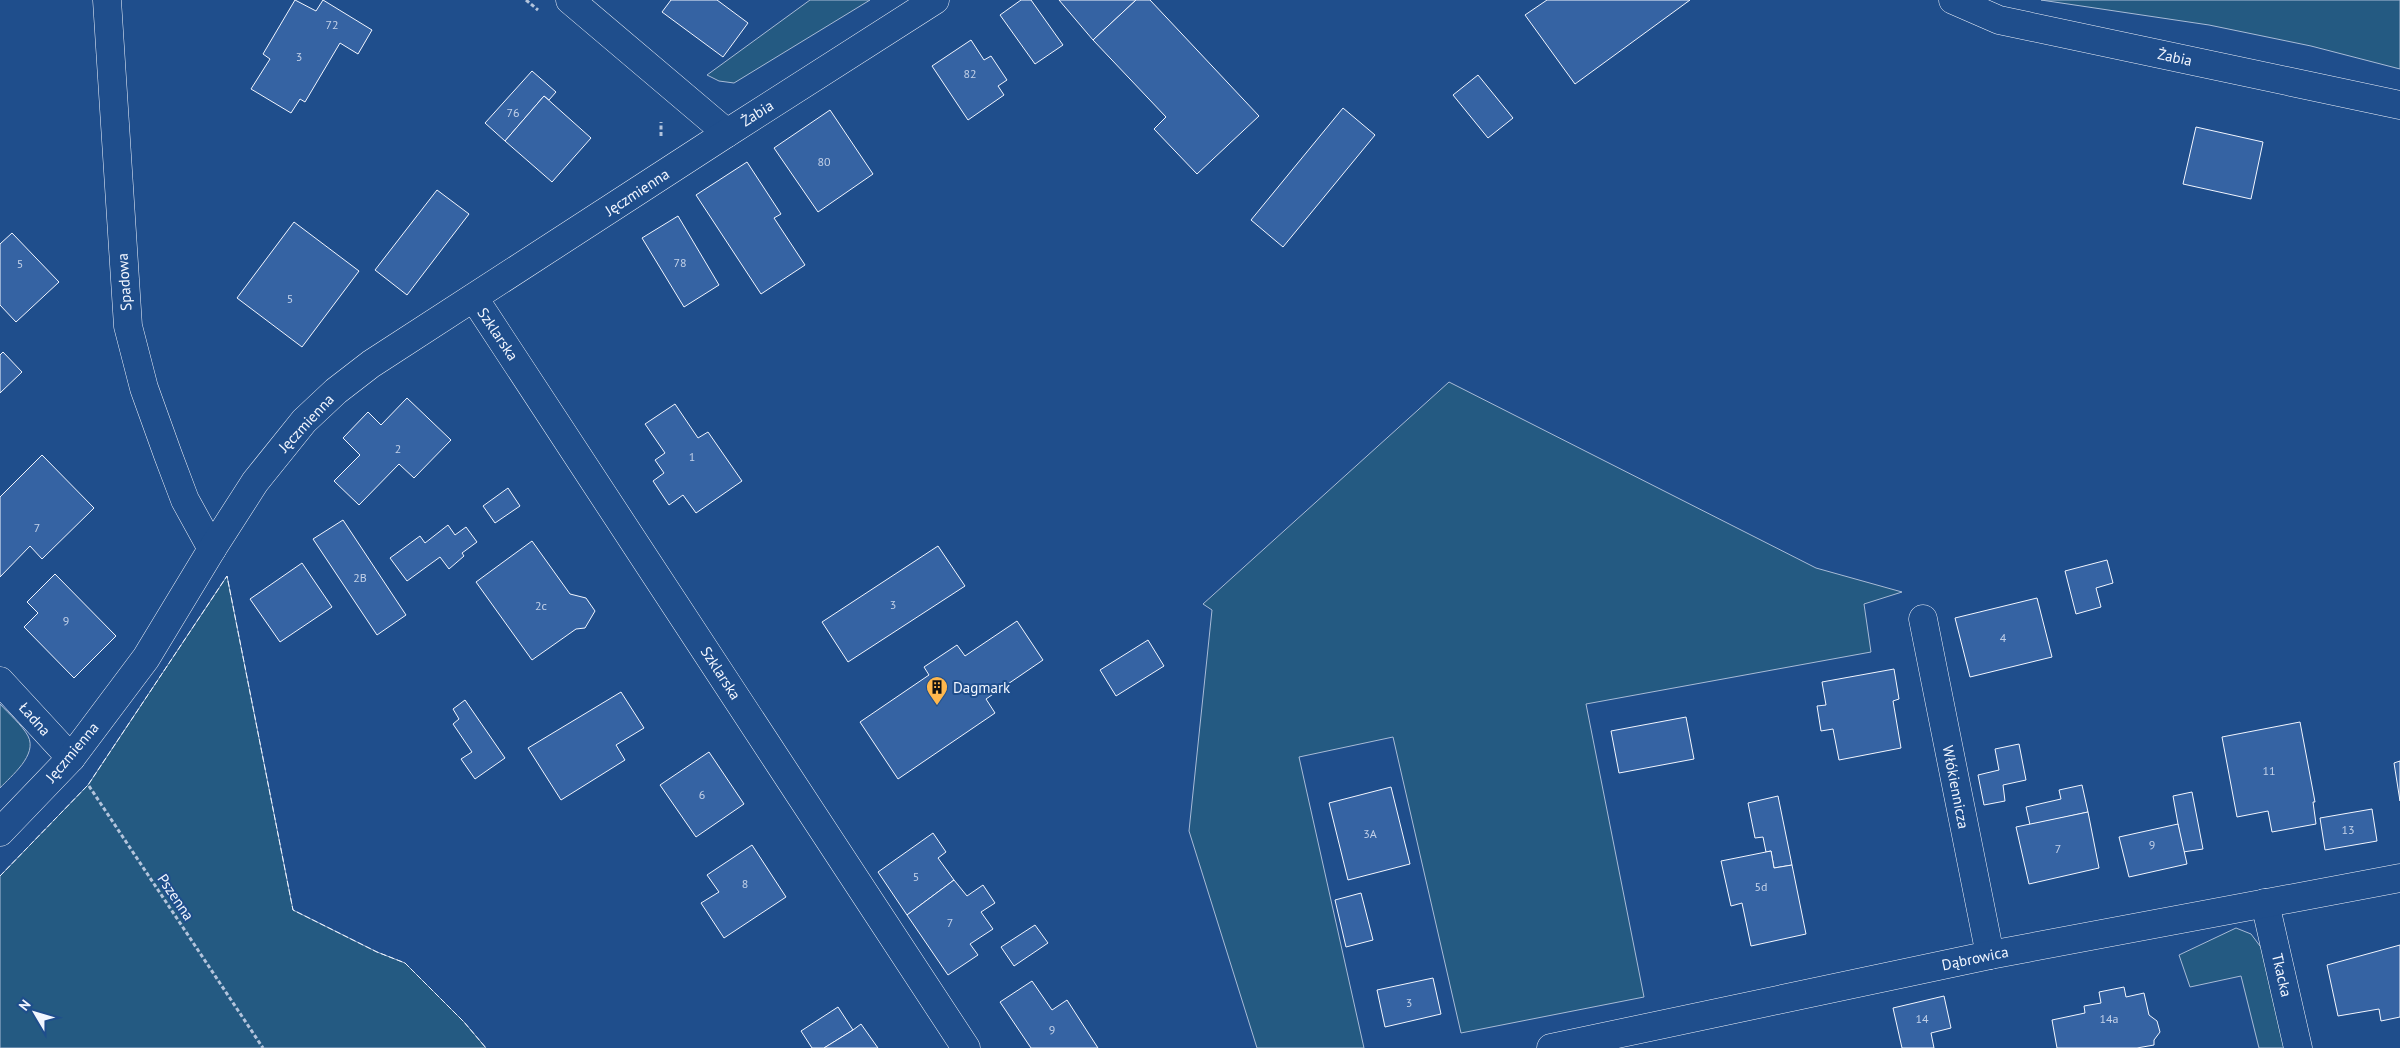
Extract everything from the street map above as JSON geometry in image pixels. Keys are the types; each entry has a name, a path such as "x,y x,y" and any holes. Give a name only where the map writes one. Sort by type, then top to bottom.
{"street":[{"name":"Spadowa","path":"107,0 128,326 144,388 168,455 185,500 212,549"},
{"name":"Żabia","path":"570,0 727,132 935,0"},
{"name":"Żabia","path":"1954,0 1999,20 2400,105"},
{"name":"Jęczmienna","path":"0,832 71,758 146,658 255,482 304,421 336,391 371,364 727,132"},
{"name":"Szklarska","path":"474,298 966,1048"},
{"name":"Włókiennicza","path":"1923,619 1990,955"},
{"name":"Ładna","path":"0,681 71,758"},
{"name":"Dąbrowica","path":"1551,1048 1990,955 2400,878"},
{"name":"Tkacka","path":"2265,903 2298,1048"}],"path":[{"path":"526,0 540,12"},
{"path":"660,115 662,130 660,141"},
{"name":"Pszenna","path":"71,758 263,1048"}],"shaded area":[{"path":"810,0 870,0 734,83 719,81 707,75"},
{"path":"2041,0 2400,0 2400,69 2311,46 2209,25"},
{"path":"1449,382 1816,568 1902,592 1864,604 1871,652 1586,704 1644,997 1461,1033 1393,737 1299,757 1364,1048 1257,1048 1189,831 1212,610 1203,604"},
{"path":"227,576 293,910 377,952 405,963 464,1022 486,1048 0,1048 0,876 88,785"},
{"path":"0,704 22,728 28,736 30,743 22,765 0,788"},
{"path":"2236,928 2251,934 2263,950 2289,1048 2259,1048 2241,976 2190,987 2179,955"}],"building":[{"path":"295,0 316,11 323,0 372,30 358,54 340,43 305,102 300,99 291,113 251,89 270,59 263,54"},
{"path":"671,0 717,0 748,23 723,57 662,12"},
{"path":"1021,0 1031,0 1063,45 1035,64 1000,15"},
{"path":"1059,0 1136,0 1093,40"},
{"path":"1136,0 1150,0 1259,116 1197,174 1154,129 1166,117 1093,40"},
{"path":"1547,0 1690,0 1575,84 1525,15"},
{"path":"971,40 984,60 991,56 1007,80 998,86 1004,95 968,120 932,66"},
{"path":"532,71 556,92 549,100 544,96 505,141 485,123"},
{"path":"1478,75 1513,118 1488,138 1453,95"},
{"path":"544,96 591,138 552,182 505,141"},
{"path":"1343,108 1375,135 1283,247 1251,220"},
{"path":"830,110 873,174 818,212 774,148"},
{"path":"2196,127 2263,142 2251,199 2183,184"},
{"path":"747,162 781,214 774,218 805,265 761,294 696,195"},
{"path":"437,190 469,214 407,295 375,270"},
{"path":"678,216 719,285 684,307 642,238"},
{"path":"294,222 359,271 302,347 237,298"},
{"path":"12,233 59,282 16,322 0,305 0,244"},
{"path":"3,352 22,372 0,393 0,355"},
{"path":"407,398 451,440 414,478 399,464 359,505 334,481 360,455 343,438 368,412 381,425"},
{"path":"675,404 698,438 708,432 742,481 696,513 683,495 669,505 653,481 664,473 655,460 665,453 645,424"},
{"path":"42,455 94,508 42,559 30,546 0,577 0,497"},
{"path":"508,488 520,506 495,523 483,506"},
{"path":"343,520 406,615 377,635 313,539"},
{"path":"448,525 455,535 466,527 477,542 462,553 464,556 449,569 440,557 407,581 390,558 420,536 425,543"},
{"path":"532,541 570,594 586,598 595,611 585,628 576,629 532,660 476,582"},
{"path":"938,546 965,586 848,662 822,622"},
{"path":"2107,560 2113,583 2096,588 2101,607 2076,614 2065,571"},
{"path":"302,563 332,607 280,642 250,599"},
{"path":"55,574 116,636 74,678 24,627 38,613 27,602"},
{"path":"2037,598 2052,657 1970,677 1955,618"},
{"name":"Dagmark","path":"1017,621 1043,660 986,699 995,713 898,779 860,722 929,675 924,667 957,645 965,656"},
{"path":"1148,640 1164,666 1116,696 1100,670"},
{"path":"1894,669 1899,699 1893,701 1901,748 1839,760 1833,729 1821,731 1817,706 1826,705 1822,682"},
{"path":"621,692 644,728 616,745 625,760 561,800 528,748"},
{"path":"465,700 505,758 475,779 461,759 472,752 453,724 459,719 453,709"},
{"path":"1686,717 1694,759 1619,773 1611,731"},
{"path":"2300,722 2315,802 2313,802 2316,824 2272,832 2268,811 2237,817 2222,737"},
{"path":"2019,744 2026,780 2003,785 2005,801 1984,805 1978,775 1999,770 1995,749"},
{"path":"709,752 744,804 696,837 660,785"},
{"path":"2400,761 2400,801 2394,763"},
{"path":"2082,785 2088,812 2030,825 2026,807 2061,799 2059,790"},
{"path":"1391,787 1410,864 1348,880 1329,803"},
{"path":"2192,792 2203,849 2183,852 2173,796"},
{"path":"1778,796 1792,865 1774,868 1771,851 1766,852 1763,837 1755,838 1748,803"},
{"path":"2372,809 2377,841 2325,850 2320,818"},
{"path":"2088,812 2099,868 2029,884 2016,827"},
{"path":"2178,824 2187,864 2129,877 2119,837"},
{"path":"933,833 946,852 938,858 954,880 907,915 878,872"},
{"path":"752,845 786,897 724,938 701,903 719,892 707,875"},
{"path":"1771,851 1774,868 1792,865 1806,934 1751,946 1742,903 1731,906 1721,861"},
{"path":"954,880 967,896 983,885 995,903 981,912 993,929 970,944 978,955 948,975 907,915"},
{"path":"1361,893 1373,940 1346,947 1335,900"},
{"path":"1035,925 1048,943 1014,966 1001,947"},
{"path":"2400,945 2400,1017 2381,1021 2379,1009 2338,1016 2327,965"},
{"path":"1433,978 1441,1014 1385,1027 1377,990"},
{"path":"1032,981 1052,1010 1067,1000 1098,1048 1031,1048 1000,1002"},
{"path":"2124,987 2126,997 2144,993 2149,1015 2157,1021 2160,1032 2154,1040 2154,1045 2137,1048 2057,1048 2052,1020 2085,1013 2084,1006 2101,1003 2099,992"},
{"path":"1944,996 1951,1028 1931,1033 1934,1048 1902,1048 1893,1008"},
{"path":"838,1007 853,1030 824,1048 812,1048 801,1031"},
{"path":"861,1024 878,1048 824,1048 853,1030"}],"fence":[{"path":"0,876 88,785 227,576 293,910 377,952 405,963 464,1022 486,1048"}],"place":[{"name":"Dagmark","path":"937,706"}]}
